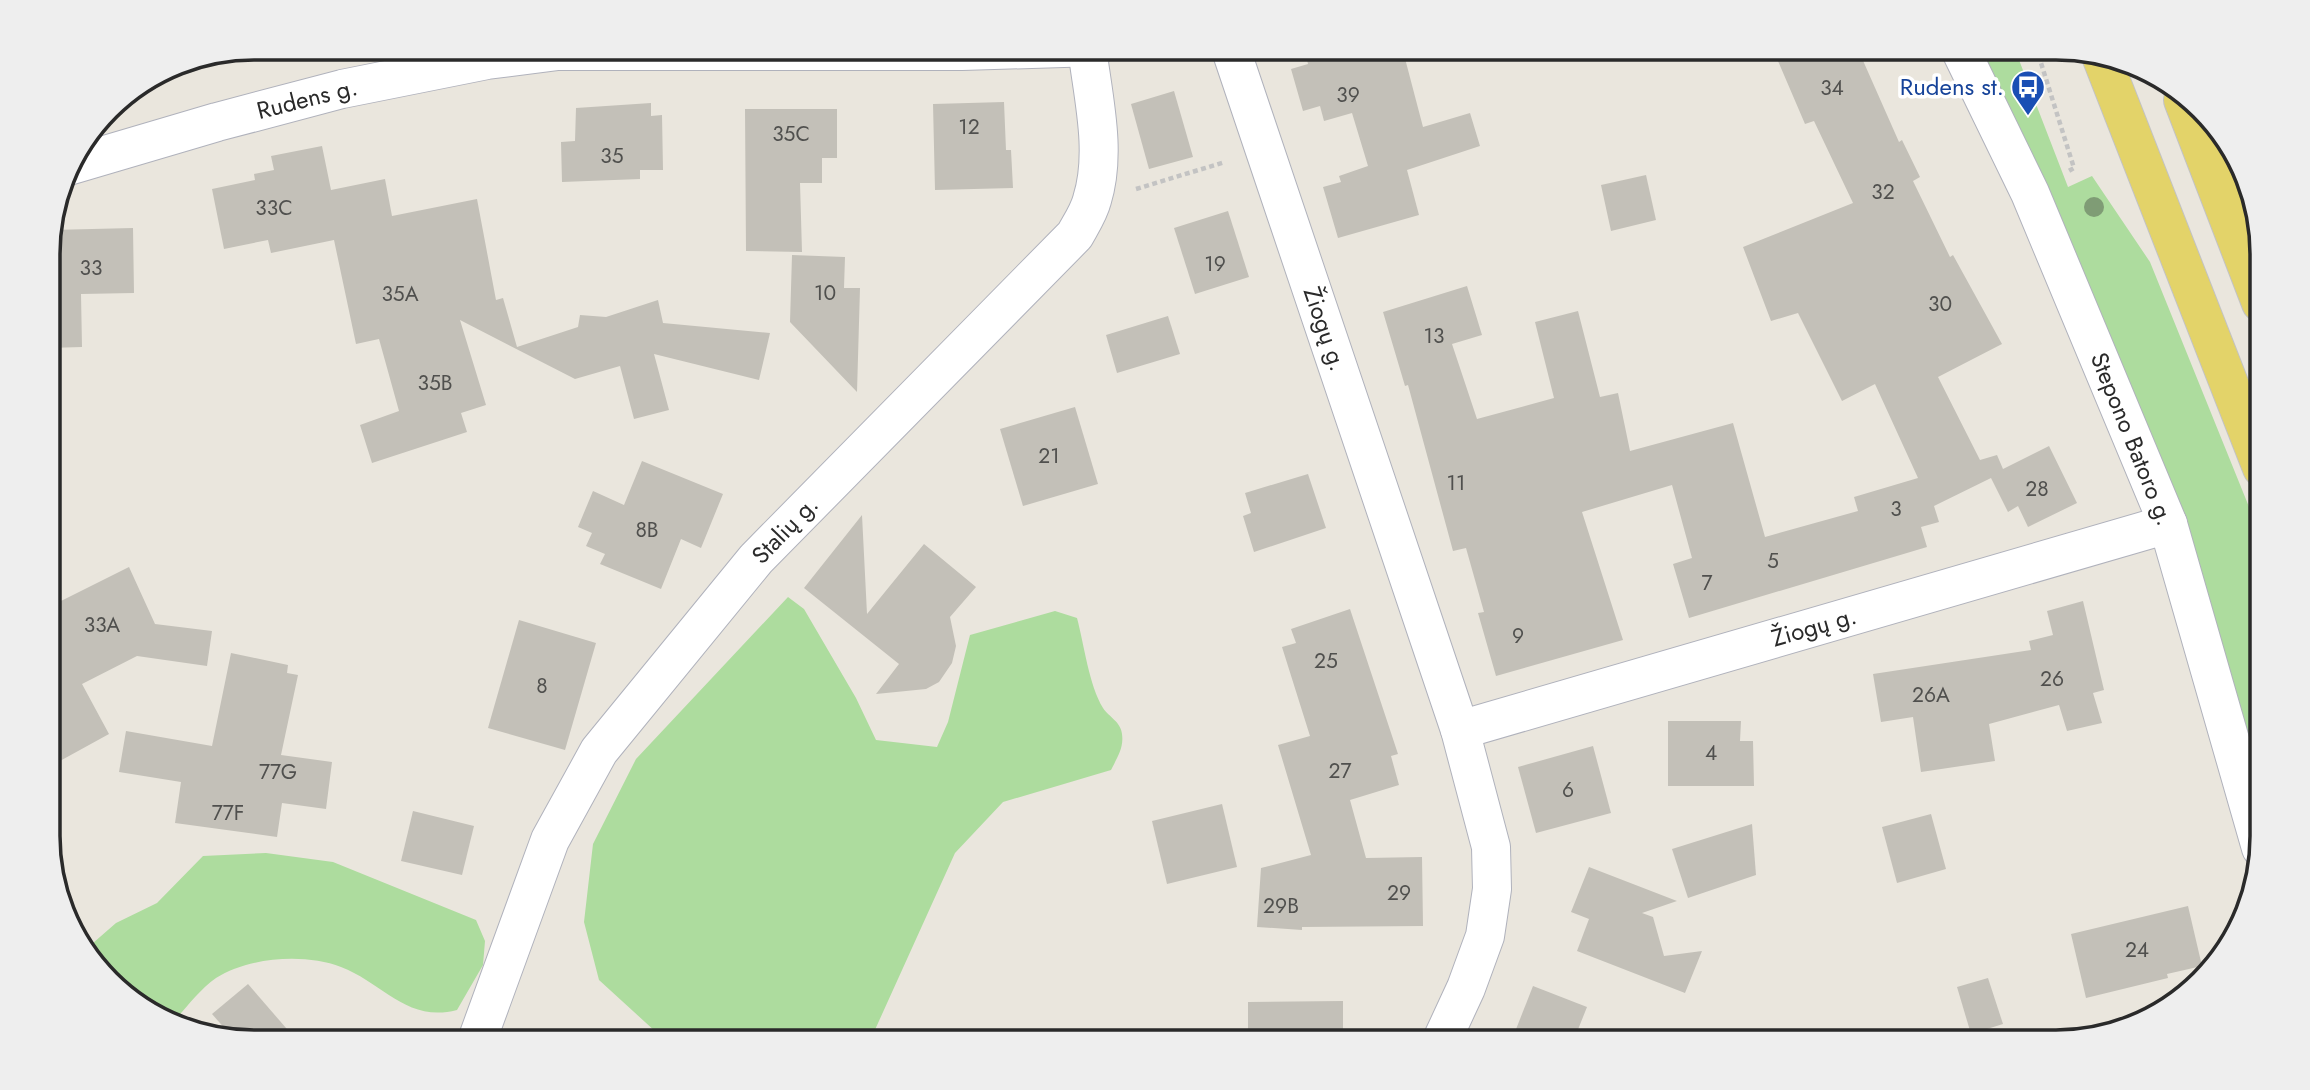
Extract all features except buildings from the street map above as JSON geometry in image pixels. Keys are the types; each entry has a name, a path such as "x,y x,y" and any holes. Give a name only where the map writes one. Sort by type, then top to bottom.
{"main road":[{"path":"2105,66 2250,437"},
{"path":"2187,110 2250,274"}],"street":[{"name":"Rudens g.","path":"84,161 191,129 342,89 487,60"},
{"name":"Stalių g.","path":"481,1030 550,840 599,751 756,559 1075,234 1092,202 1097,176 1099,144 1093,60"},
{"name":"Žiogų g.","path":"1234,60 1460,730 1491,847 1492,889 1485,936 1447,1030"},
{"name":"Stepono Batoro g.","path":"1965,60 2029,193 2168,524 2250,810"},
{"name":"Žiogų g.","path":"1460,730 2168,524"}],"path":[{"path":"2040,60 2074,168 2064,174"},
{"path":"1092,202 1264,150"}],"green space":[{"path":"1985,60 2019,60 2068,187 2092,176 2150,262 2250,509 2250,752"},
{"path":"788,597 804,609 856,698 876,740 937,747 948,722 970,635 1055,611 1077,618 1098,699 1117,723 1122,739 1118,757 1111,770 1003,802 955,853 875,1030 654,1030 599,980 584,922 593,844 636,759"},
{"path":"266,853 333,862 476,920 485,941 483,965 457,1010 439,1013 424,1011 409,1006 341,967 311,960 277,959 244,965 216,978 179,1016 135,990 116,974 93,943 116,923 157,903 203,856"}],"place":[{"name":"Rudens st.","path":"2028,117"}]}
